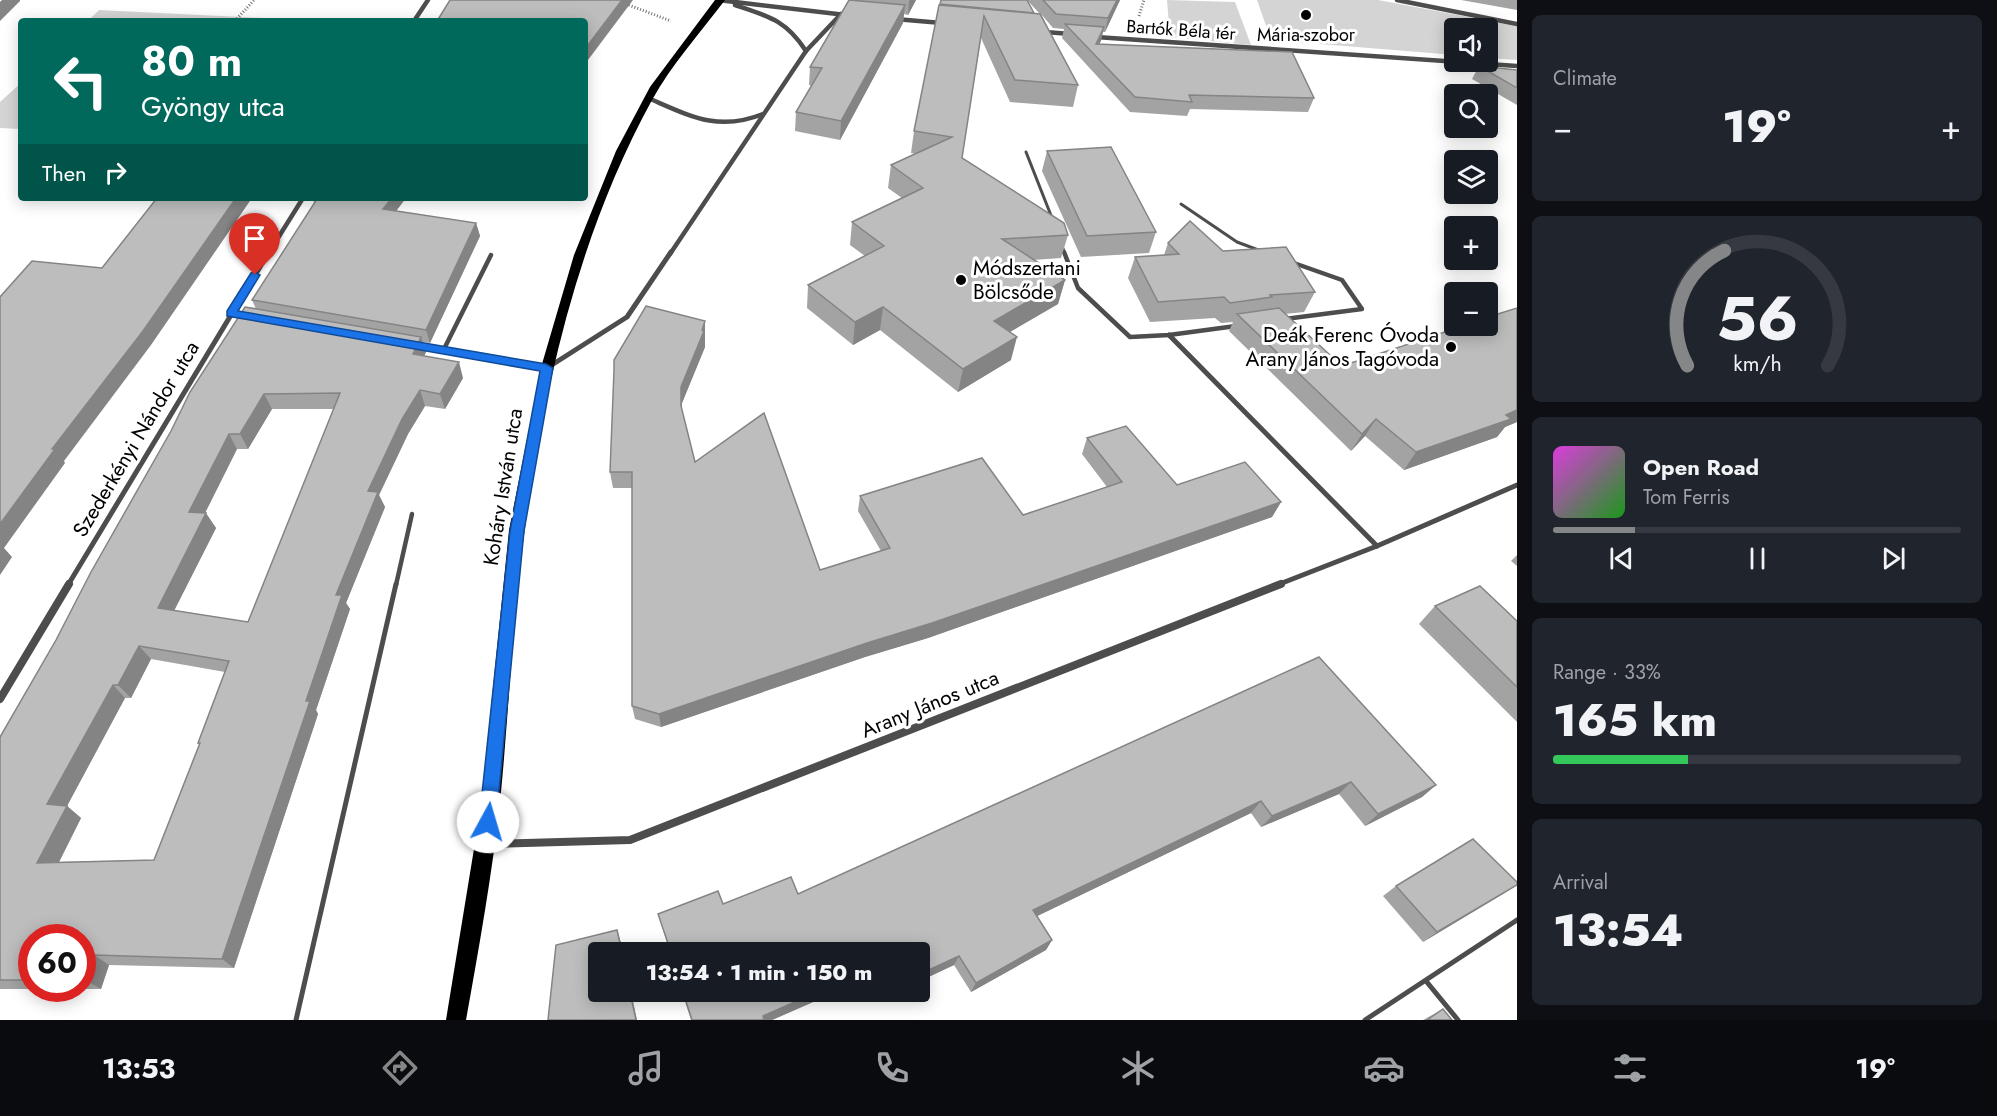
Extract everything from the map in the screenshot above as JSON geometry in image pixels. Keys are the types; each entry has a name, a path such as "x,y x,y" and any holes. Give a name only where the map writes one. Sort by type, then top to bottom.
{"main road":[{"name":"Koháry István utca","path":"456,1020 485,844 517,531 546,368 564,303 588,231 612,172 648,98 719,0"}],"street":[{"path":"416,18 428,0"},
{"path":"719,0 853,15"},
{"path":"719,0 782,21 796,34 806,51"},
{"path":"1397,0 1517,24"},
{"path":"410,344 546,368 627,317 806,51 841,14"},
{"path":"887,18 945,23"},
{"path":"1036,32 1080,35"},
{"name":"Bartók Béla tér","path":"1090,36 1517,66"},
{"path":"648,98 706,123 748,122 763,114"},
{"name":"Szederkényi Nándor utca","path":"0,699 301,201"},
{"path":"231,314 253,317"},
{"path":"1169,335 1377,546"},
{"name":"Arany János utca","path":"485,844 630,840 1377,546 1517,485"}],"lane":[{"path":"1026,152 1054,225"},
{"path":"1181,204 1237,242 1268,253"},
{"path":"1058,236 1078,288 1130,337 1169,335 1237,326"},
{"path":"444,350 490,255"},
{"path":"1282,320 1362,309 1341,280 1289,261"},
{"path":"296,1020 412,514"},
{"path":"1365,1020 1517,920"},
{"path":"1425,981 1458,1020"}],"path":[{"path":"238,18 254,0"}],"shaded area":[{"path":"1167,0 1235,2 1251,45 1170,37"},
{"path":"1257,0 1378,0 1474,18 1444,18 1444,54 1271,40"},
{"path":"99,10 262,18 91,18"},
{"path":"1498,22 1517,26 1517,60 1498,59"},
{"path":"18,86 18,129 0,128 0,102"}],"building":[{"path":"450,0 622,0 588,45 588,18 439,18"},
{"path":"849,0 905,5 841,121 796,112 822,68 810,67"},
{"path":"941,0 1027,0 1034,13 940,4"},
{"path":"1043,0 1117,0 1108,18 1056,14"},
{"path":"939,5 1040,14 1078,85 1015,80 984,16 962,158 1064,223 1068,235 1002,239 1065,280 994,321 1017,337 963,369 883,307 855,322 808,285 884,246 852,222 923,188 891,165 952,137 914,131"},
{"path":"1065,24 1104,27 1096,44 1292,52 1314,98 1189,95 1192,102 1135,97"},
{"path":"1498,68 1517,70 1517,88 1489,72 1498,72"},
{"path":"1111,147 1156,232 1087,236 1047,151"},
{"path":"155,201 234,201 143,331 52,449 55,449 0,524 0,297 32,261 102,268"},
{"path":"316,201 390,201 383,209 476,223 426,330 252,300"},
{"path":"1190,221 1223,251 1286,247 1315,292 1270,295 1272,297 1230,303 1224,297 1158,302 1135,257 1179,254 1168,243"},
{"path":"646,306 705,321 702,330 704,331 681,387 681,406 695,462 764,413 820,570 890,548 860,496 982,458 1023,515 1122,482 1087,438 1126,426 1177,485 1245,462 1281,502 932,623 659,714 632,706 632,472 610,472 614,360"},
{"path":"245,307 421,337 413,354 459,362 440,394 420,390 402,419 368,491 378,492 336,595 342,595 306,701 310,701 222,959 96,955 96,924 18,924 18,980 0,980 0,737 171,431 190,392","holes":["340,393 248,622 158,608 206,513 189,512 229,434 240,434 264,394","139,646 229,661 154,860 37,863 67,806 47,804 113,685 118,685"]},
{"path":"1279,308 1342,366 1444,332 1444,336 1498,336 1498,314 1517,308 1517,410 1506,415 1511,419 1416,452 1376,419 1362,434 1237,314"},
{"path":"1480,586 1517,621 1517,687 1435,606"},
{"path":"1319,657 1436,785 1378,814 1351,782 1272,816 1261,801 1033,910 1052,940 976,983 959,956 930,969 930,942 668,942 658,914 718,891 723,904 791,877 798,894"},
{"path":"1473,839 1517,882 1517,885 1437,932 1396,886"},
{"path":"617,930 620,942 588,942 588,1002 632,1002 636,1020 548,1020 556,945"},
{"path":"686,1002 795,1002 763,1016 764,1020 692,1020"},
{"path":"1443,1009 1452,1020 1427,1020"}],"place":[{"name":"Mária-szobor","path":"1306,15"},
{"name":"Módszertani Bölcsőde","path":"961,280"},
{"name":"Deák Ferenc Óvoda Arany János Tagóvoda","path":"1451,347"}],"route":[{"path":"255,275 231,314 546,368 517,531 488,822"}]}
